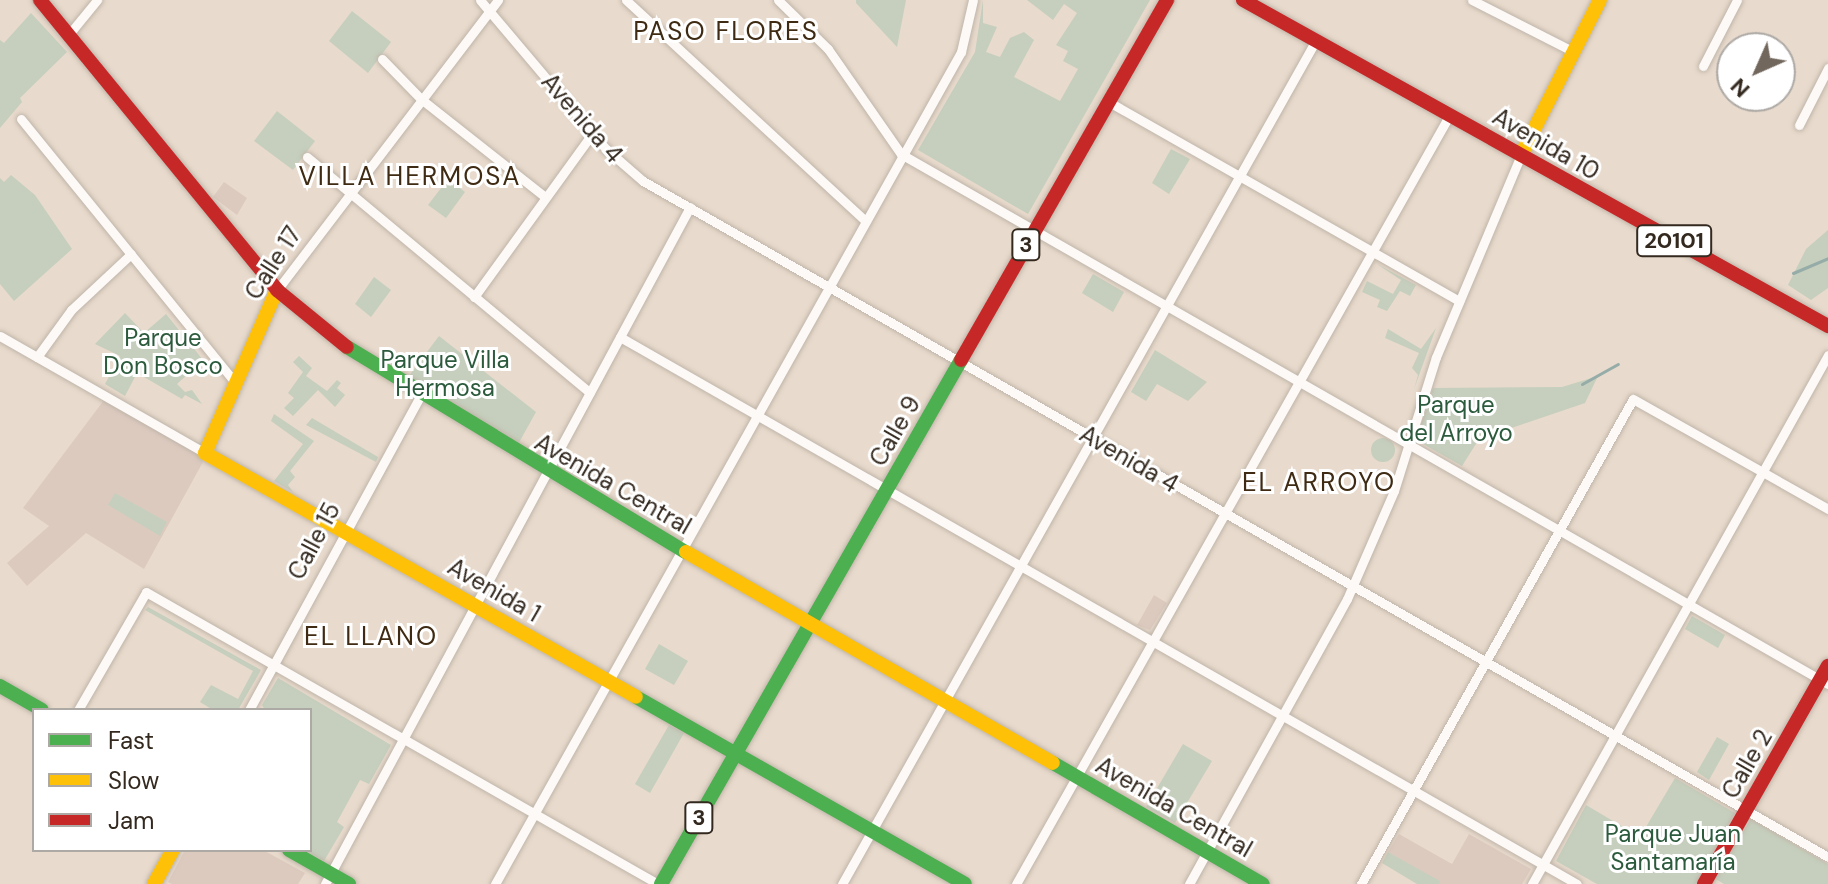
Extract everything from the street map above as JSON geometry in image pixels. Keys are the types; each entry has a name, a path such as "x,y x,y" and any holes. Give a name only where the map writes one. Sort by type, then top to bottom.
{"main road":[{"name":"Avenida Central","path":"40,0 277,290 338,341 549,473 1263,884"},
{"name":"Calle 9","path":"660,884 1167,0"},
{"name":"Avenida 10","path":"1243,0 1828,326"},
{"path":"1521,155 1600,0"},
{"name":"Calle 17","path":"205,453 233,380 277,290"},
{"name":"Avenida 1","path":"205,453 965,884"},
{"name":"Calle 2","path":"1704,884 1826,676"},
{"path":"0,686 38,708"},
{"path":"154,884 172,852"},
{"path":"292,852 328,879 349,884"}],"street":[{"path":"70,33 97,0"},
{"name":"Avenida 4","path":"480,0 592,134 633,174 1828,857"},
{"name":"Calle 17","path":"277,290 488,9 498,0"},
{"path":"626,0 863,219"},
{"path":"778,0 828,49 901,154 1688,604 1826,676"},
{"path":"495,884 610,682 826,285 961,52 973,0"},
{"path":"1472,0 1574,52"},
{"path":"1703,66 1737,0"},
{"path":"842,884 1316,40"},
{"path":"382,59 421,99 544,196"},
{"path":"1799,125 1817,79 1828,68"},
{"path":"1109,102 1460,301"},
{"path":"1016,884 1450,114"},
{"path":"21,119 233,380"},
{"path":"474,297 544,196 592,134"},
{"path":"1189,884 1285,718 1353,586 1394,491 1429,374 1521,155"},
{"path":"307,157 590,393"},
{"path":"328,879 478,606 690,207"},
{"path":"37,357 71,310 131,254"},
{"name":"Avenida 1","path":"0,336 205,453"},
{"path":"620,337 1577,884"},
{"path":"1532,884 1828,355"},
{"name":"Calle 15","path":"250,708 421,395"},
{"path":"1361,884 1633,399 1828,509"},
{"path":"79,708 146,592 660,884"}],"shaded area":[{"path":"224,182 247,198 237,215 213,197"},
{"path":"104,400 201,456 203,462 144,569 86,533 27,586 7,563 49,526 23,508"},
{"path":"1154,595 1167,603 1150,630 1137,625"},
{"path":"1399,834 1452,864 1469,834 1531,869 1522,884 1439,884 1388,852"},
{"path":"184,852 267,852 305,873 298,884 168,882"}],"green space":[{"path":"856,0 906,0 897,47 856,3"},
{"path":"983,0 983,23 997,27 986,52 1000,57 1010,38 1024,32 1034,40 1014,77 1060,101 1078,69 1063,61 1068,51 1056,45 1077,13 1064,4 1053,20 1027,0 1150,0 1028,214 918,150 975,52"},
{"path":"352,11 391,42 368,73 329,41"},
{"path":"31,13 67,52 20,98 22,102 0,128 0,40 4,43"},
{"path":"277,111 315,141 293,170 254,141"},
{"path":"1171,149 1190,159 1169,194 1152,183"},
{"path":"11,175 35,195 72,249 14,301 0,284 0,178 4,182"},
{"path":"448,179 465,192 446,218 428,205"},
{"path":"1828,230 1828,288 1811,300 1788,285 1806,249"},
{"path":"1377,264 1416,285 1410,296 1400,291 1387,311 1377,307 1380,300 1362,292 1367,281 1393,294 1401,280"},
{"path":"1093,274 1124,292 1113,312 1082,293"},
{"path":"374,277 391,290 371,317 355,304"},
{"name":"Parque Don Bosco","path":"125,313 144,333 166,314 203,360 177,384 185,392 192,390 202,404 185,395 182,399 137,373 125,396 105,384 120,356 95,344"},
{"path":"1436,328 1414,389 1418,375 1412,368 1419,353 1385,338 1388,329 1421,349"},
{"name":"Parque Villa Hermosa","path":"439,336 536,412 517,446 405,381"},
{"path":"1155,350 1207,382 1188,401 1157,384 1146,401 1131,392"},
{"path":"299,356 312,368 306,376 327,391 337,380 341,383 337,388 345,395 335,407 318,390 293,416 284,408 294,398 288,393 303,372 293,362"},
{"name":"Parque del Arroyo","path":"1598,376 1585,403 1479,439 1462,466 1416,440 1433,388 1562,387"},
{"path":"274,414 314,441 290,471 295,477 288,485 293,492 274,481 303,444 271,421"},
{"path":"312,418 378,457 376,462 306,425"},
{"path":"1383,438 1394,445 1395,450 1388,461 1383,462 1372,455 1371,450 1378,439"},
{"path":"115,493 167,522 160,536 108,505"},
{"path":"148,607 261,670 239,708 210,708 200,702 211,685 238,699 253,671 145,610"},
{"path":"1692,616 1725,635 1718,648 1685,629"},
{"path":"659,644 688,661 674,685 645,669"},
{"path":"278,678 391,745 369,784 360,780 337,822 344,827 324,861 308,852 312,852 312,708 264,708 262,705"},
{"path":"669,725 684,733 650,793 635,784"},
{"path":"1717,737 1729,744 1709,780 1697,772"},
{"path":"1183,744 1212,761 1175,823 1146,807"},
{"name":"Parque Juan Santamaría","path":"1675,778 1735,813 1696,884 1597,884 1556,861 1586,805 1640,837"},
{"path":"1751,819 1828,864 1828,884 1724,884 1714,878"},
{"path":"1388,852 1440,881 1439,884 1417,884 1382,863"}],"waterway":[{"path":"1793,273 1828,258"},
{"path":"1582,384 1618,364"}],"traffic: fast":[{"path":"347,347 686,552"},
{"path":"661,884 961,360"},
{"path":"0,686 38,708"},
{"path":"636,697 965,884"},
{"path":"1053,763 1263,884"},
{"path":"293,852 349,884"}],"traffic: slow":[{"path":"1521,155 1600,0"},
{"path":"277,290 205,453 636,697"},
{"path":"686,552 1053,763"},
{"path":"154,884 172,852"}],"traffic: jam":[{"path":"40,0 277,290 347,347"},
{"path":"961,360 1167,0"},
{"path":"1243,0 1828,326"},
{"path":"1704,884 1828,666"}],"district":[{"name":"PASO FLORES","path":"726,32"},
{"name":"VILLA HERMOSA","path":"410,177"},
{"name":"EL ARROYO","path":"1319,483"},
{"name":"EL LLANO","path":"371,637"}]}
